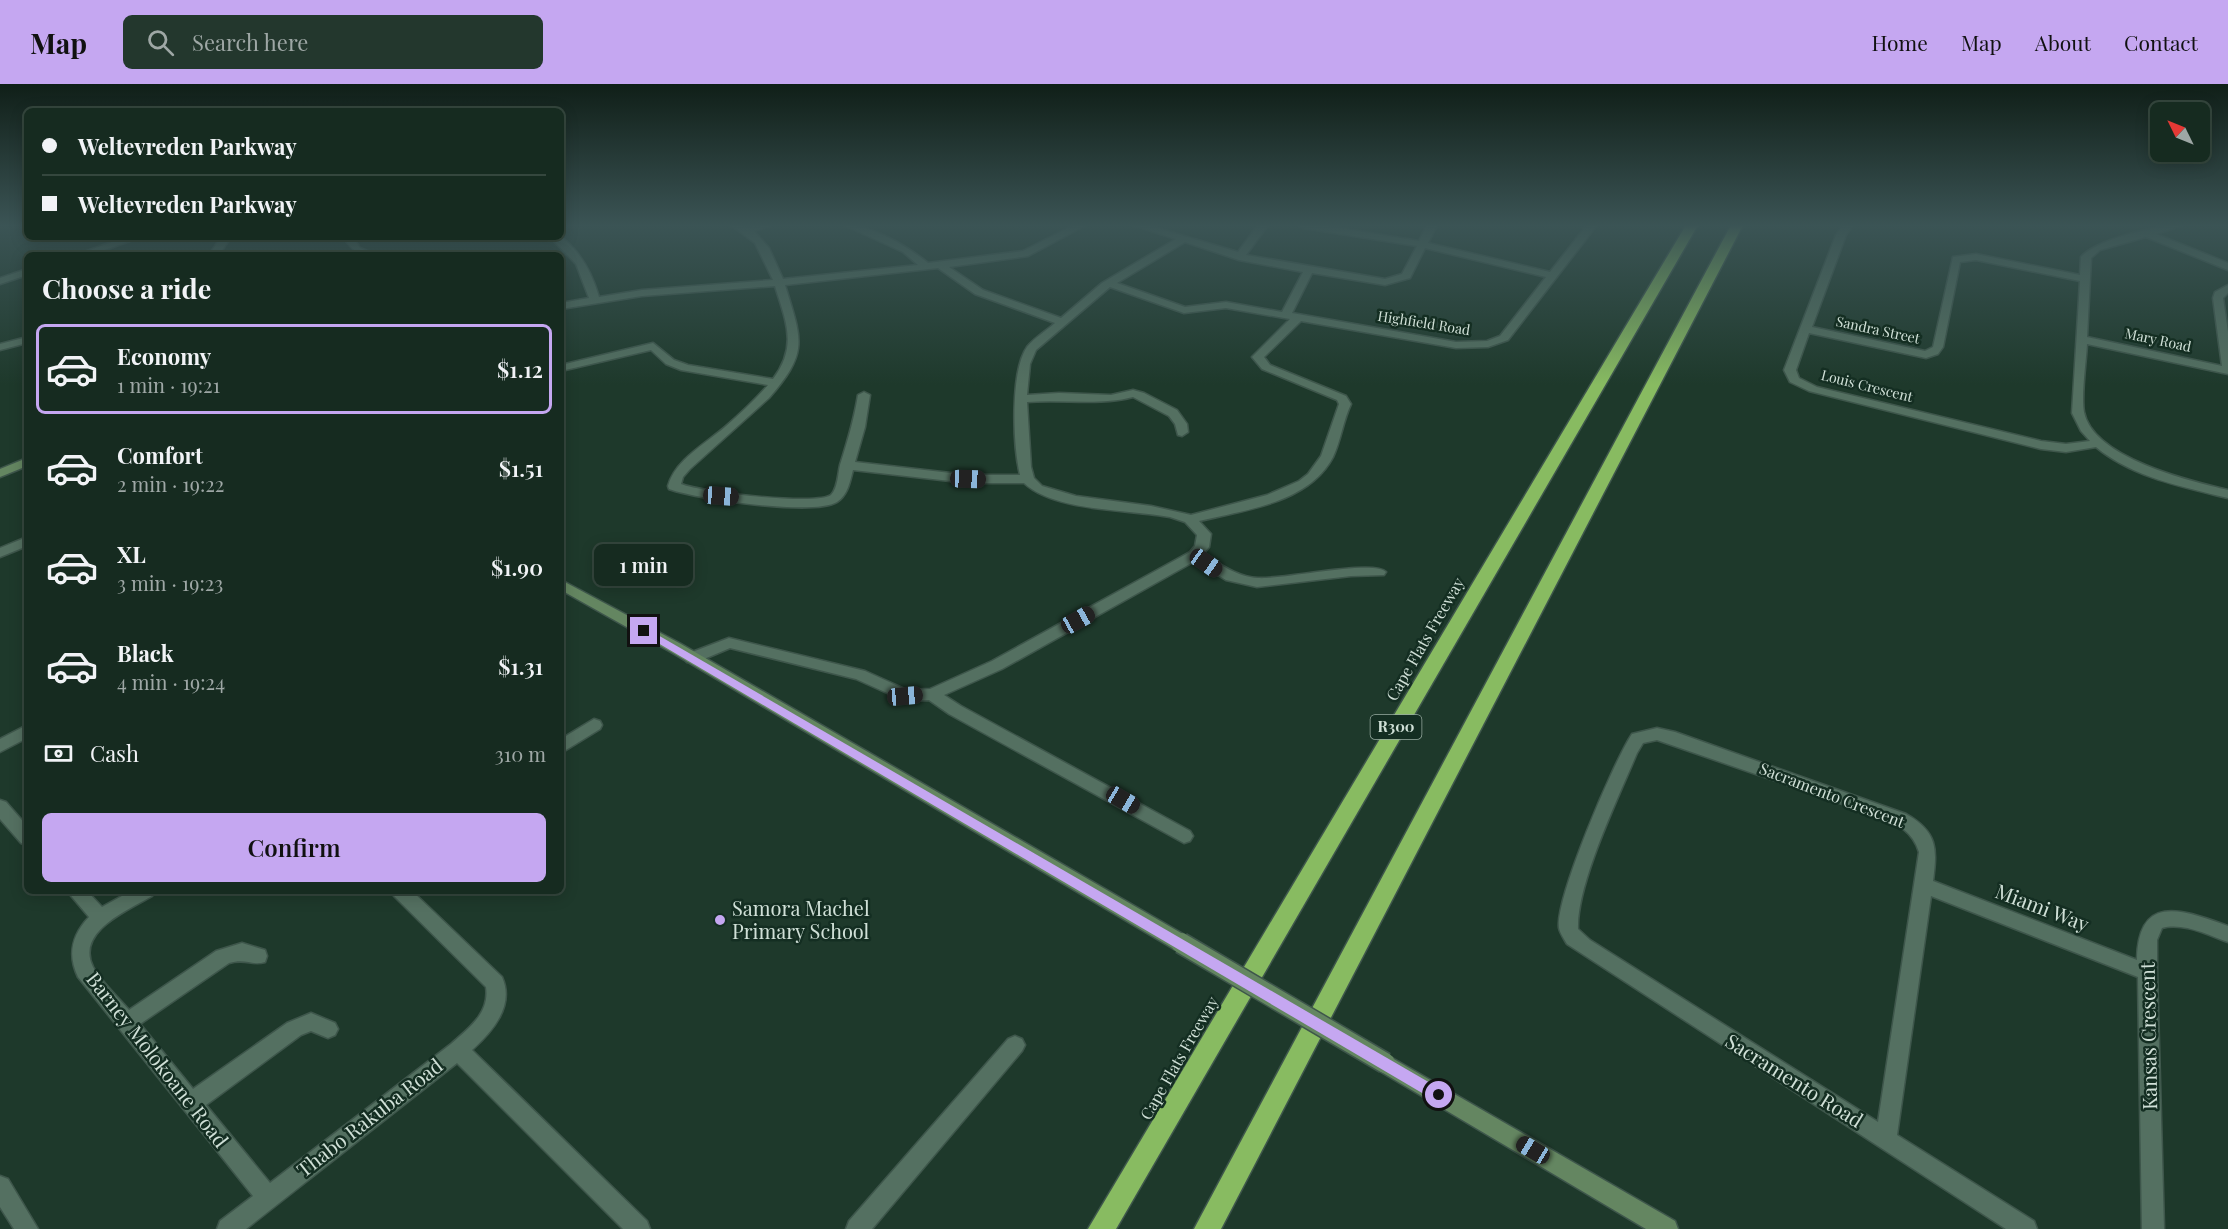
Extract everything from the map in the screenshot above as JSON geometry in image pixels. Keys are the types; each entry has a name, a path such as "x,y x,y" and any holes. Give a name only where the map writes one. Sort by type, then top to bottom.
{"highway":[{"name":"Cape Flats Freeway","path":"1101,1229 1661,278"},
{"path":"1207,1229 1709,278"}],"street":[{"path":"589,278 595,300"},
{"path":"777,278 788,314 794,348 777,383 681,471 673,483 674,486 691,493 721,496 825,502 832,500 840,492 846,465 859,427 864,395"},
{"path":"564,305 642,293 829,278"},
{"path":"959,278 979,292 1062,322"},
{"path":"692,658 729,643 860,675 905,696 933,693 997,665 1195,555 1202,547 1204,534 1190,519 1167,511 1067,499 1034,486 1028,479 1022,399 1023,377 1028,354 1040,340 1118,278"},
{"path":"1190,519 1275,499 1298,489 1326,458 1337,420 1346,404 1342,398 1266,367 1258,357 1292,316 1307,278"},
{"path":"1359,278 1374,281 1394,281 1400,278"},
{"name":"Highfield Road","path":"1112,282 1184,310 1226,305 1456,345 1488,344 1504,338 1549,278"},
{"name":"Louis Crescent","path":"1825,278 1790,370 1794,380 1802,384 2041,445 2066,448 2097,443"},
{"name":"Sandra Street","path":"1806,329 1926,355 1934,352 1938,347 1952,278"},
{"path":"2083,279 2078,413 2084,427 2097,443 2146,470 2228,494"},
{"path":"2228,288 2219,294 2218,298 2228,371"},
{"name":"Mary Road","path":"2081,339 2228,371"},
{"path":"0,347 24,341"},
{"path":"564,367 653,346 670,362 685,368 777,383"},
{"path":"1022,399 1059,396 1111,399 1132,393 1173,413 1182,424 1182,432"},
{"path":"0,473 24,463"},
{"path":"846,465 968,479 1028,479"},
{"path":"0,553 24,542"},
{"path":"1195,555 1231,577 1257,583 1290,581 1351,572 1379,572"},
{"path":"564,586 1181,943 1667,1229"},
{"path":"933,693 955,710 1109,792 1184,836"},
{"path":"564,745 594,725"},
{"path":"0,746 24,733"},
{"name":"Sacramento Crescent","path":"1568,928 1571,900 1629,752 1638,738 1646,735 1657,734 1684,741 1886,812 1909,823 1926,841 1928,852 1886,1140"},
{"path":"3,816 24,835"},
{"name":"Miami Way","path":"1922,885 2147,972"},
{"path":"79,894 100,917 141,894"},
{"name":"Thabo Rakuba Road","path":"228,1229 458,1050 488,1020 499,995 495,983 403,894"},
{"name":"Barney Molokoane Road","path":"100,917 79,947 80,959 86,971 190,1104 268,1198"},
{"name":"Kansas Crescent","path":"2153,1229 2147,972 2151,927 2159,920 2174,918 2228,934"},
{"name":"Sacramento Road","path":"1568,928 1573,938 1583,946 2026,1229"},
{"path":"126,1023 223,957 242,951 258,956"},
{"path":"190,1104 294,1029 311,1022 328,1029"},
{"path":"857,1229 1015,1045"},
{"path":"458,1050 639,1229"},
{"path":"0,1187 27,1229"}],"place":[{"name":"Samora Machel Primary School","path":"720,920"}],"route":[{"path":"644,631 1439,1095"}]}
